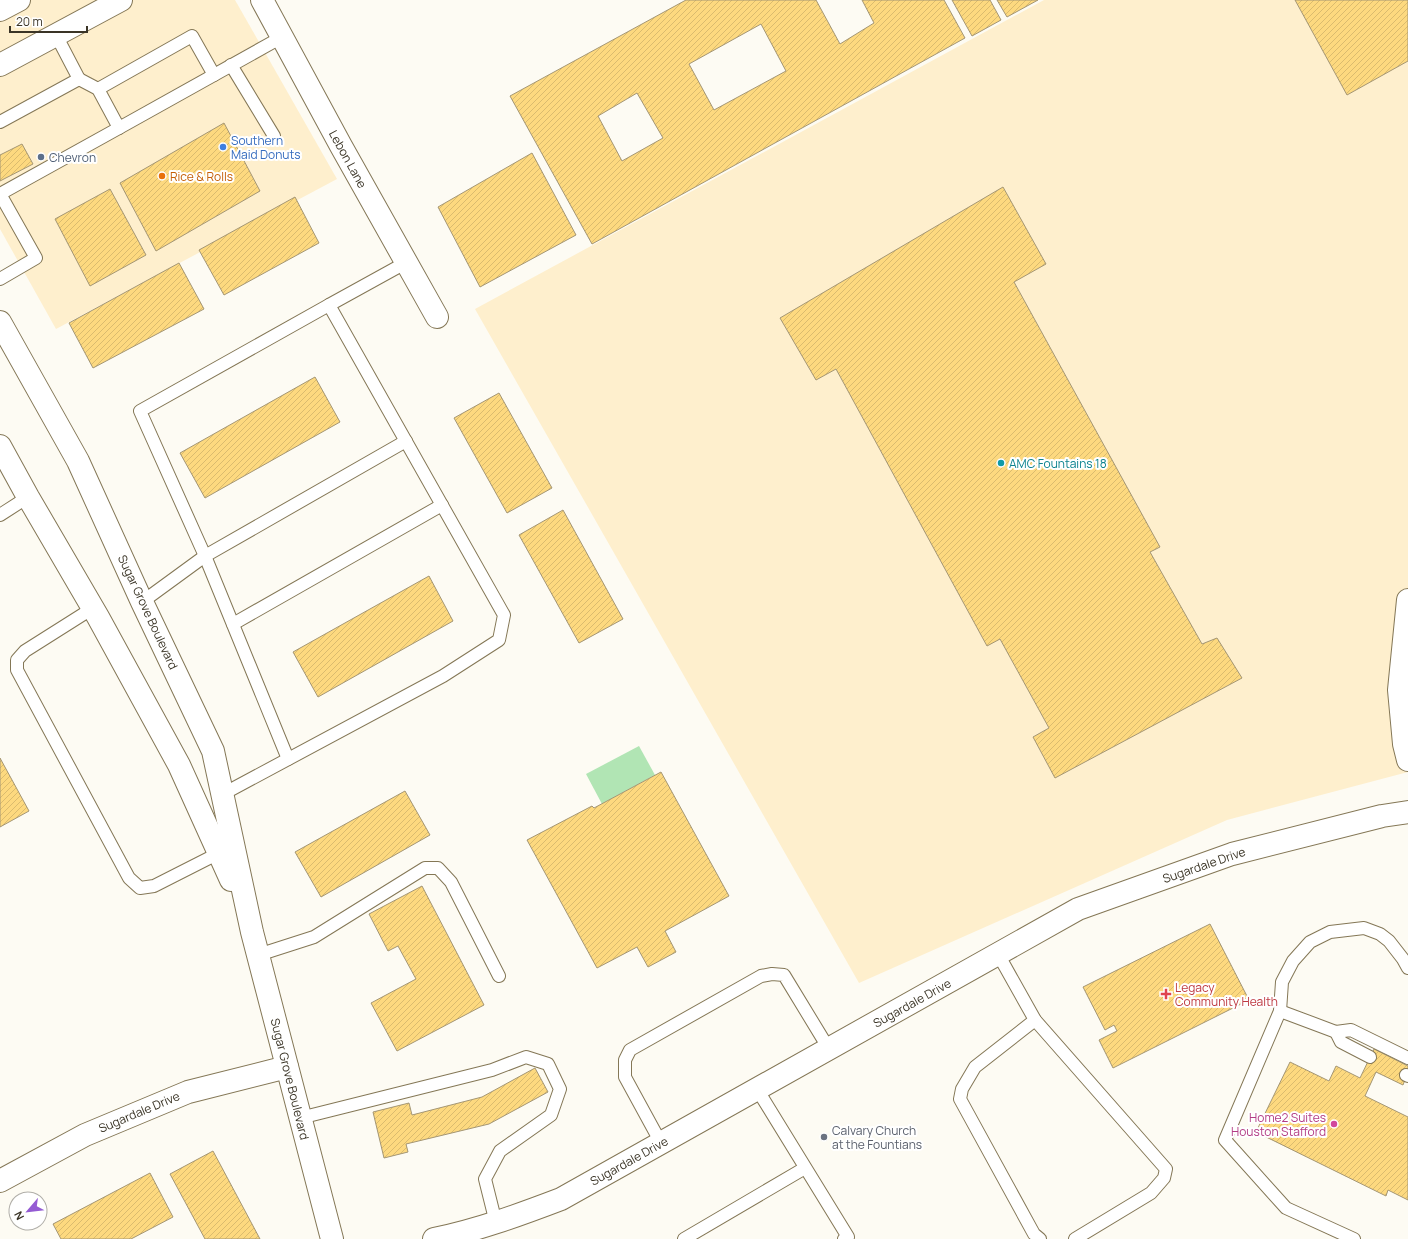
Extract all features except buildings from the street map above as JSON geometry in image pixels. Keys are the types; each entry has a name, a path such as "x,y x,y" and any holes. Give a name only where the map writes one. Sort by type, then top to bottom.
{"street":[{"path":"0,10 19,0"},
{"path":"0,65 121,0"},
{"name":"Lebon Lane","path":"262,0 345,153 437,317"},
{"name":"Sugar Grove Boulevard","path":"0,322 78,461 142,602 213,751 222,794 226,850"},
{"name":"Sugar Grove Boulevard","path":"0,446 93,608 226,850 249,920 332,1239"},
{"path":"1408,600 1399,690 1404,744 1408,760"},
{"name":"Sugardale Drive","path":"434,1239 455,1235 496,1223 561,1199 1078,909 1232,854 1382,816 1408,812"},
{"name":"Sugardale Drive","path":"0,1181 85,1136 188,1092 287,1067"}],"lane":[{"path":"56,35 79,79 98,89 120,128"},
{"path":"98,89 192,36 214,75"},
{"path":"0,279 36,258 0,194 282,37"},
{"path":"231,65 274,136"},
{"path":"1,119 79,79"},
{"path":"288,759 205,556 140,411 406,262"},
{"path":"222,794 443,676 499,640 504,615 329,305"},
{"path":"142,602 205,556 406,442"},
{"path":"0,515 28,497"},
{"path":"233,624 442,505"},
{"path":"93,608 24,651 17,660 16,670 129,878 140,888 154,886 226,850"},
{"path":"258,955 314,937 425,868 438,868 451,882 499,976"},
{"path":"1354,1239 1286,1208 1225,1140 1280,1011 1282,982 1293,961 1310,942 1330,932 1364,928 1380,934 1389,941 1408,968"},
{"path":"998,954 1035,1020 1166,1169 1164,1178 1151,1193 1075,1239"},
{"path":"661,1143 625,1077 625,1060 630,1050 761,976 772,974 784,975 829,1049"},
{"path":"1280,1011 1336,1032 1351,1030 1408,1058"},
{"path":"1035,1020 975,1067 962,1089 960,1099 1034,1234 1040,1239"},
{"path":"1336,1032 1341,1042 1370,1057"},
{"path":"300,1118 492,1070 526,1057 548,1064 560,1089 551,1115 500,1151 485,1179 496,1223"},
{"path":"757,1090 847,1238"},
{"path":"684,1239 805,1168"}],"shaded area":[{"path":"0,0 235,0 337,179 56,329 0,229"},
{"path":"1044,0 1408,0 1408,772 1227,820 859,983 475,309"}],"green space":[{"path":"639,746 655,775 602,804 586,774"}],"place":[{"name":"Southern Maid Donuts","path":"223,147"},
{"name":"Chevron","path":"41,157"},
{"name":"Rice & Rolls","path":"162,176"},
{"name":"AMC Fountains 18","path":"1001,463"},
{"name":"Legacy Community Health","path":"1166,994"},
{"name":"Home2 Suites Houston Stafford","path":"1334,1124"},
{"name":"Calvary Church at the Fountians","path":"824,1137"}]}
